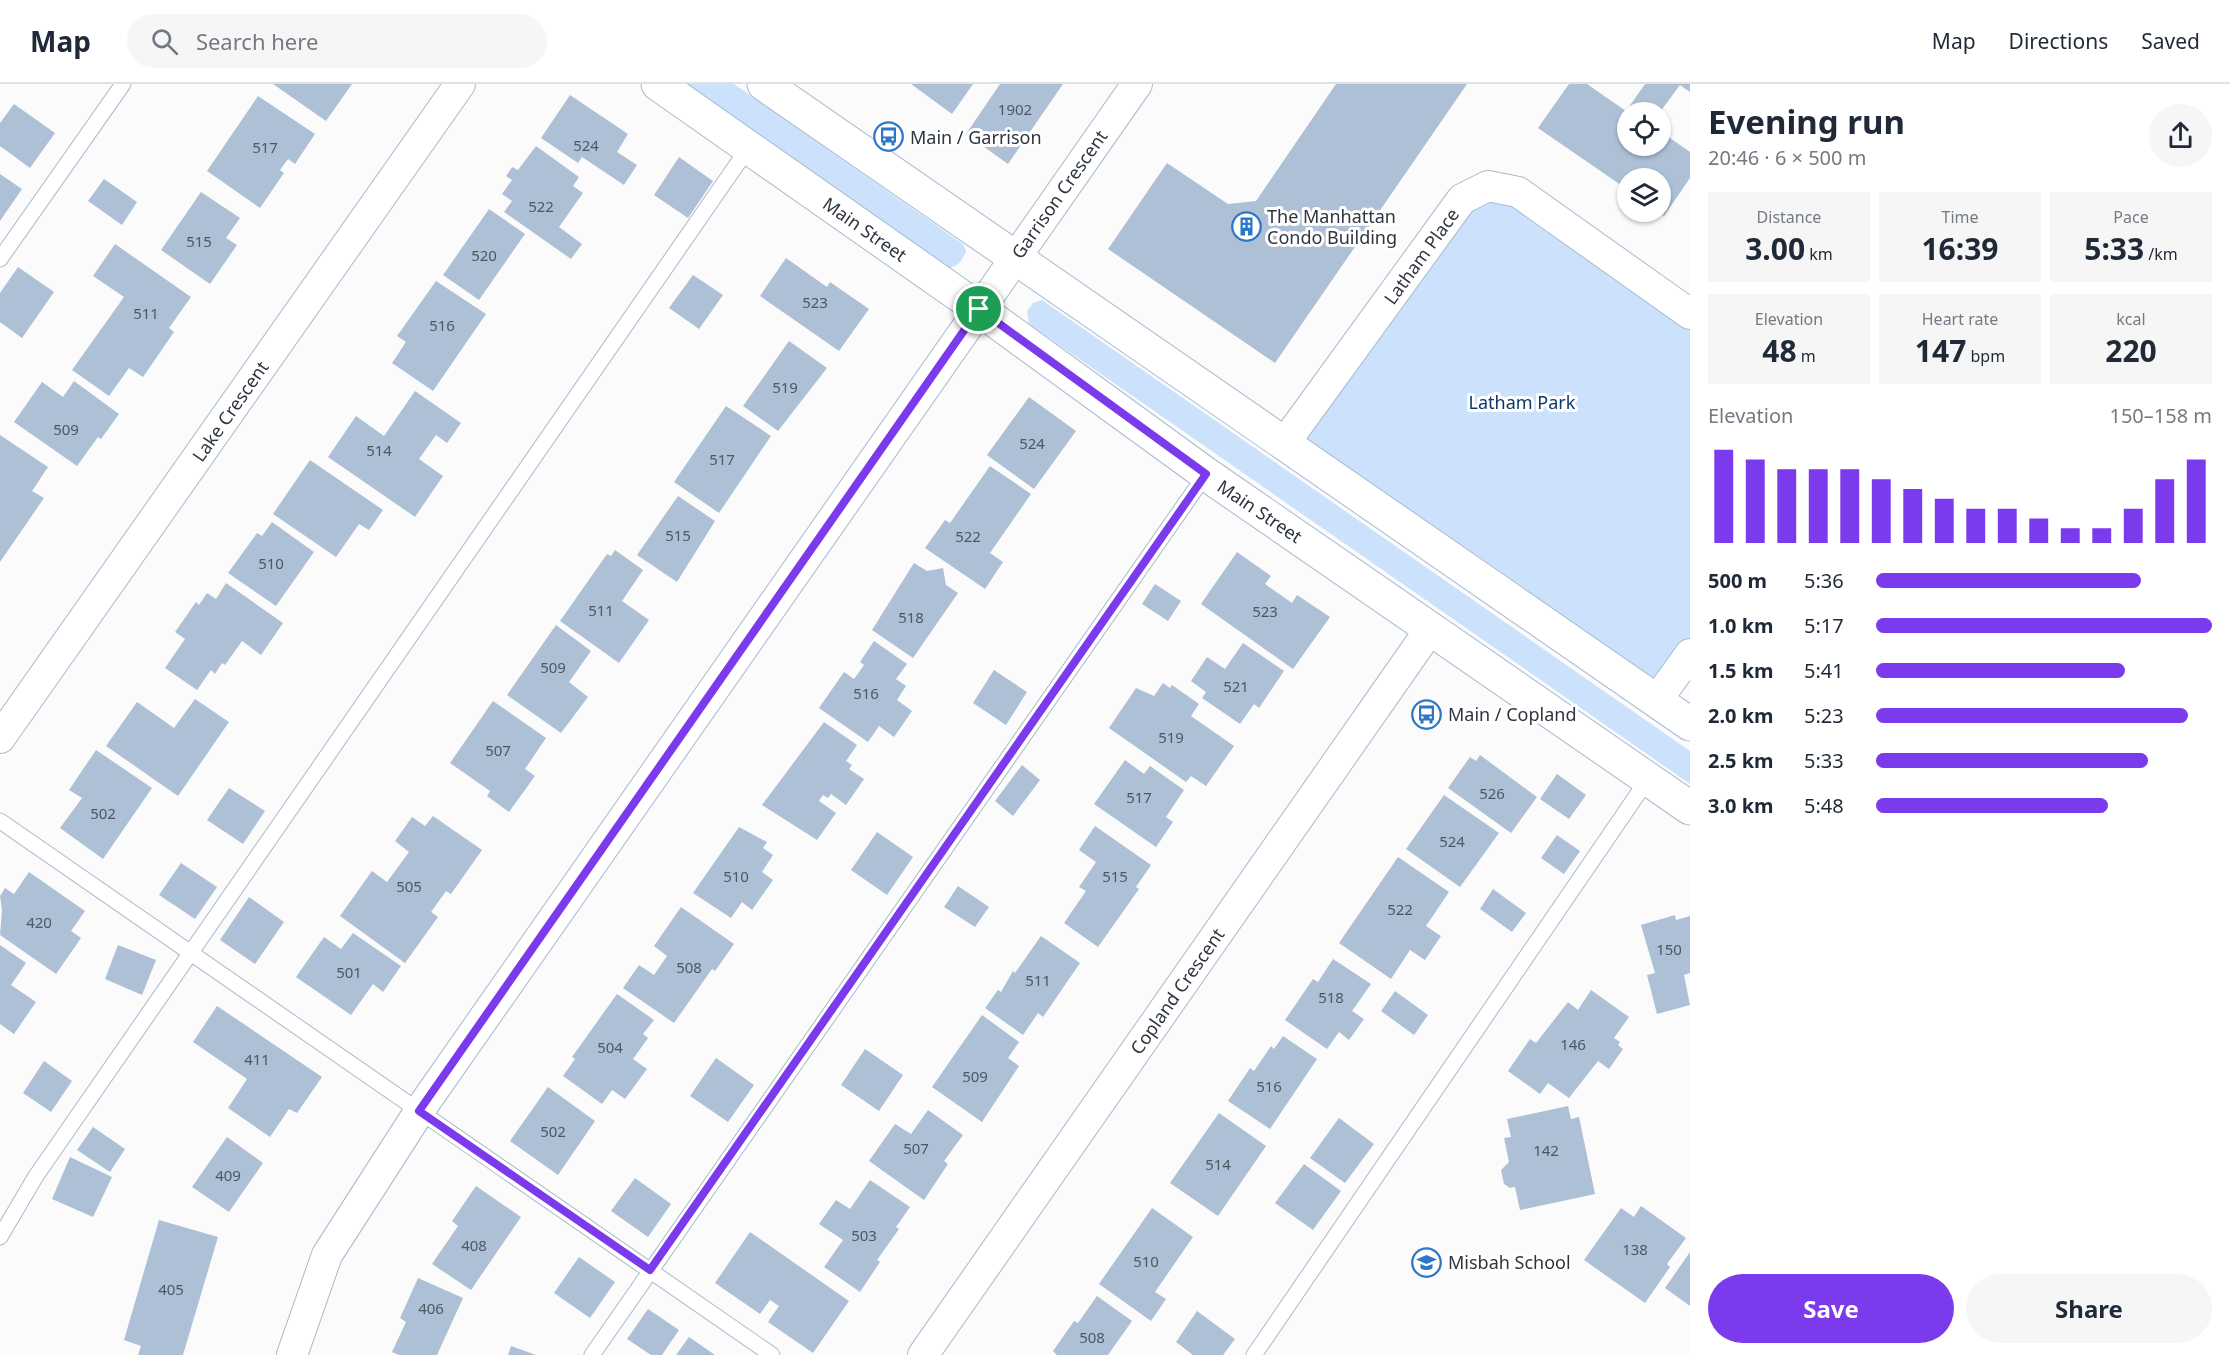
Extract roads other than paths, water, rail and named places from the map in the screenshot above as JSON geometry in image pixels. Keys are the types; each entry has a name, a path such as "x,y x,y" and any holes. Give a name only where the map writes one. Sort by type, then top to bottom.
{"street":[{"name":"Lake Crescent","path":"0,738 460,84"},
{"name":"Main Street","path":"658,84 979,309 1206,474 1690,808"},
{"path":"764,84 1690,724"},
{"name":"Garrison Crescent","path":"292,1355 327,1255 419,1111 1137,84"},
{"name":"Latham Place","path":"1284,444 1462,199 1488,186 1518,192 1690,314"},
{"name":"Copland Crescent","path":"923,1355 1431,628"},
{"path":"1657,700 1690,654"}],"lane":[{"path":"0,259 123,84"},
{"path":"0,1237 36,1176 749,147"},
{"path":"592,1355 1206,474"},
{"path":"1254,1355 1648,779"},
{"path":"0,821 772,1355"}],"place":[{"name":"Main / Garrison","path":"889,137"},
{"name":"The Manhattan Condo Building","path":"1246,226"},
{"name":"Main / Copland","path":"1427,714"},
{"name":"Misbah School","path":"1427,1262"}],"park label":[{"name":"Latham Park","path":"1522,402"}]}
